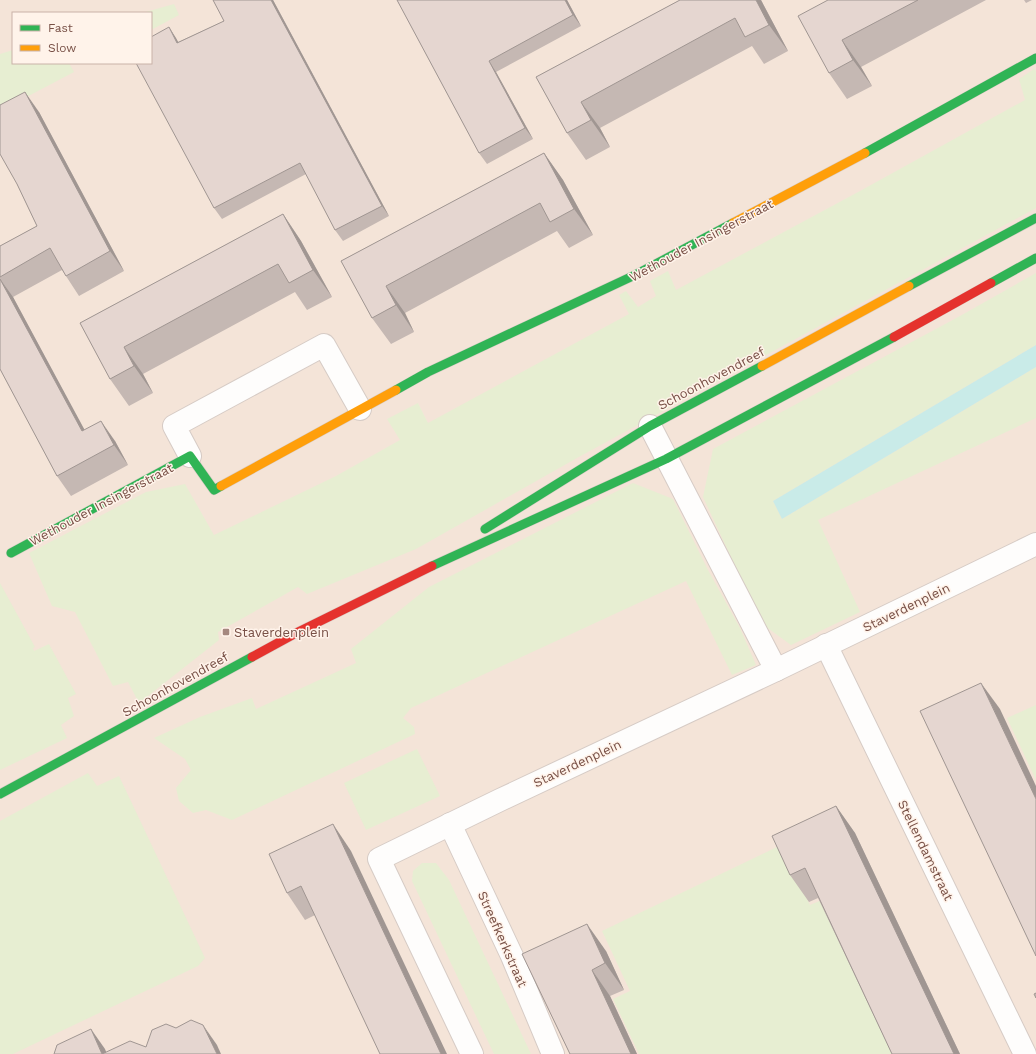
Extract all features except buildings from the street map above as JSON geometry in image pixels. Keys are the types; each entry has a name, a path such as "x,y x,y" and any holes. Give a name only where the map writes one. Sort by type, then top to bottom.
{"street":[{"name":"Wethouder Insingerstraat","path":"360,409 324,345 174,426 190,456 214,490 428,372 635,275 864,153 1036,58"},
{"name":"Schoonhovendreef","path":"407,577 650,426 1036,218"},
{"name":"Schoonhovendreef","path":"0,794 296,633 407,577 666,458 884,342 1036,258"},
{"path":"650,426 776,670"},
{"name":"Wethouder Insingerstraat","path":"11,553 190,456"},
{"name":"Staverdenplein","path":"472,1054 379,859 776,670 1036,544"},
{"name":"Stellendamstraat","path":"826,645 1025,1054"},
{"name":"Streefkerkstraat","path":"450,824 512,956 553,1054"}],"shaded area":[{"path":"0,0 1036,0 1036,1054 0,1054"}],"green space":[{"path":"174,4 179,15 152,29 152,12 146,12"},
{"path":"12,50 12,64 70,64 74,72 0,111 0,54"},
{"path":"1034,69 1036,71 1036,208 577,458 416,549 307,594 298,587 218,632 219,640 139,703 128,682 113,686 75,612 52,606 29,553 146,492 185,484 214,535 336,476 400,440 387,419 418,403 428,423 629,314 619,295 626,291 638,307 656,296 650,281 668,271 676,290 1025,100 1019,79"},
{"path":"1036,273 1036,345 773,501 782,519 1036,367 1036,418 818,520 860,612 791,645 762,624 703,497 713,449 960,316"},
{"path":"633,483 673,499 708,570 740,628 756,665 732,675 686,581 411,708 403,718 414,727 415,734 232,820 206,810 193,813 179,801 176,788 191,770 185,759 154,738 200,717 252,698 256,709 356,663 351,649 429,587"},
{"path":"0,583 35,647 33,648 34,651 49,644 76,694 68,698 74,716 61,725 67,738 0,770"},
{"path":"1036,705 1036,780 1007,718"},
{"path":"417,749 440,796 366,830 344,783"},
{"path":"88,773 97,786 119,776 205,958 198,966 13,1054 0,1054 0,821"},
{"path":"781,845 810,905 824,899 898,1054 639,1054 613,999 630,991 602,931"},
{"path":"422,863 436,863 449,880 531,1054 494,1054 412,881 413,871"}],"water":[{"path":"1036,345 1036,367 782,519 773,501"}],"traffic: fast":[{"path":"865,153 1036,58"},
{"path":"909,286 1036,218"},
{"path":"396,390 428,372 635,275 733,223"},
{"path":"991,283 1036,258"},
{"path":"432,566 666,459 894,337"},
{"path":"485,529 650,426 762,366"},
{"path":"11,553 190,456 214,490 221,486"},
{"path":"0,794 252,657"}],"traffic: slow":[{"path":"733,223 865,153"},
{"path":"762,366 909,286"},
{"path":"221,486 396,390"}],"traffic: jam":[{"path":"894,337 991,283"},
{"path":"252,657 296,633 432,566"}],"place":[{"name":"Staverdenplein","path":"226,632"}]}
